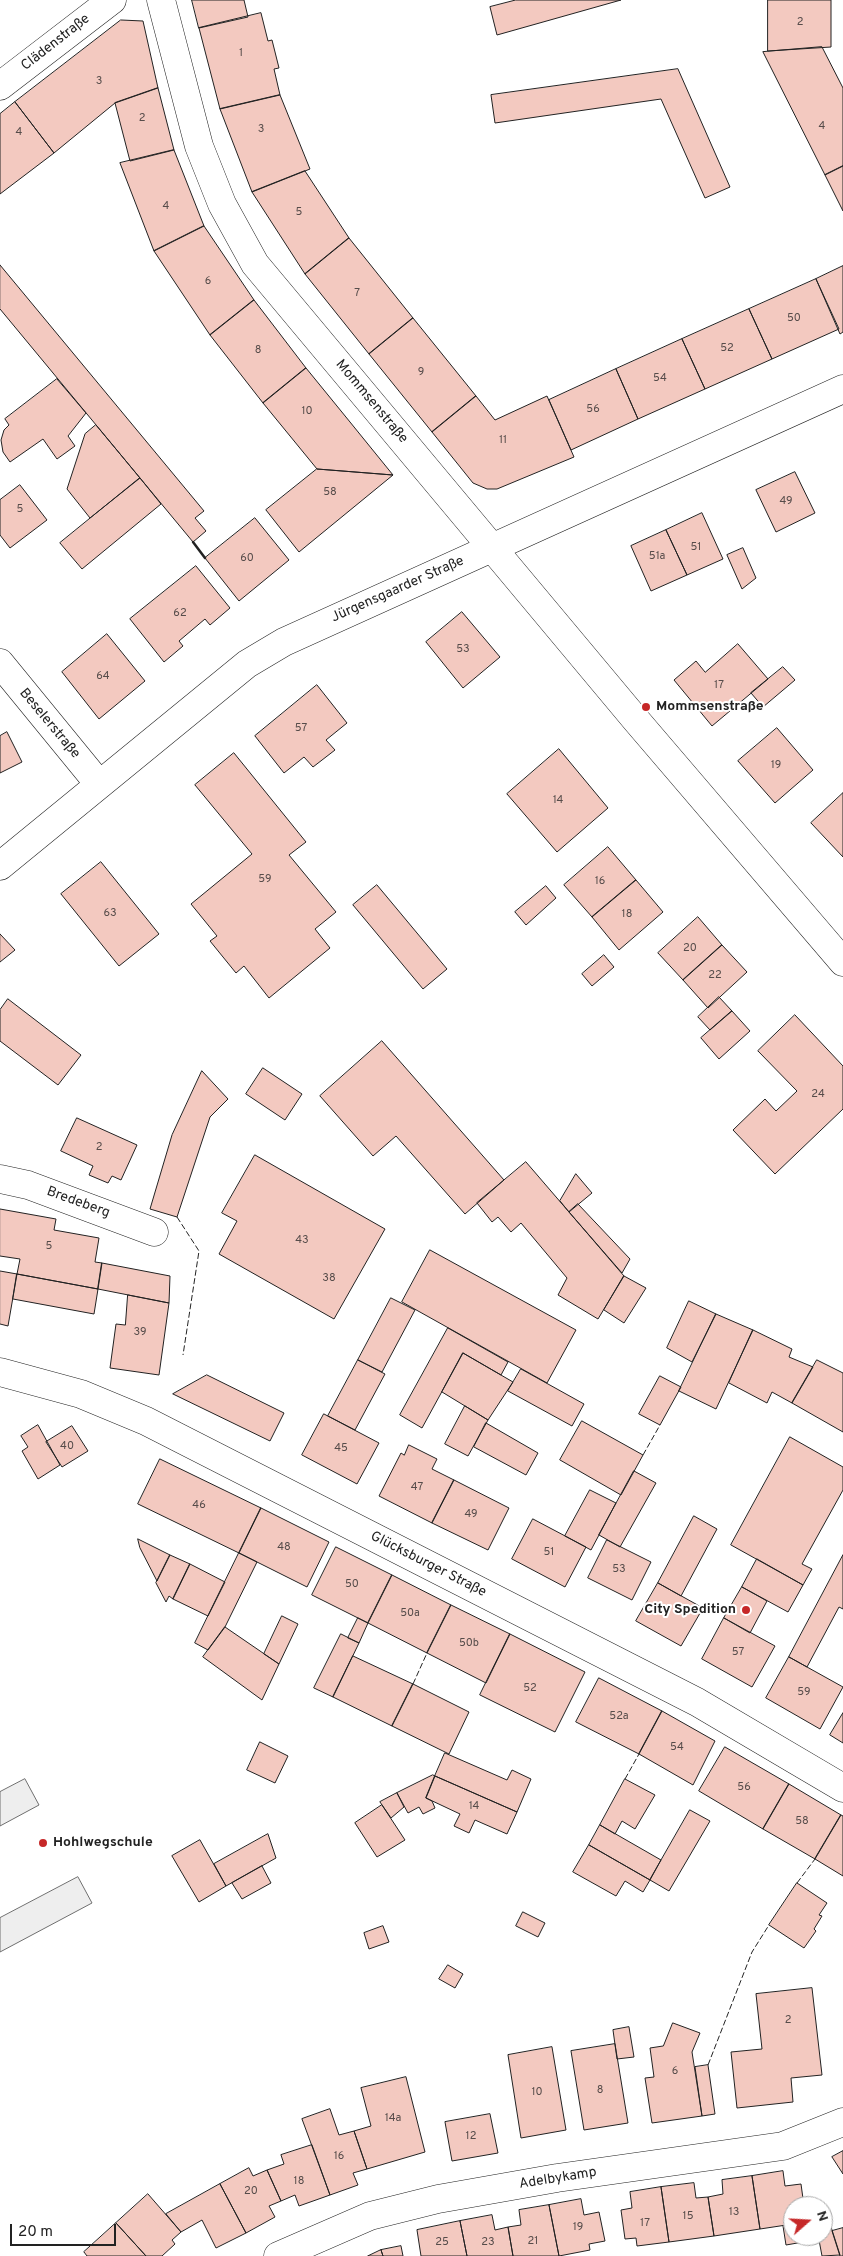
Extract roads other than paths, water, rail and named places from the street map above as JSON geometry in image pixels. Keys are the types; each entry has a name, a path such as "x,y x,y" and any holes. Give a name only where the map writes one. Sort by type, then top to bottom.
{"street":[{"name":"Clädenstraße","path":"0,86 112,0"},
{"name":"Mommsenstraße","path":"161,0 198,146 222,204 255,264 636,720 843,962"},
{"name":"Jürgensgaarder Straße","path":"0,866 247,664 284,642 843,390"},
{"name":"Beselerstraße","path":"0,663 99,784"},
{"name":"Bredeberg","path":"0,1178 28,1185 154,1232"},
{"name":"Glücksburger Straße","path":"0,1372 81,1394 146,1421 697,1702 843,1788"},
{"name":"Adelbykamp","path":"278,2256 370,2216 429,2201 557,2178 784,2146 843,2122"}],"place":[{"name":"Mommsenstraße","path":"646,707"},
{"name":"City Spedition","path":"746,1610"},
{"name":"Hohlwegschule","path":"43,1843"}]}
